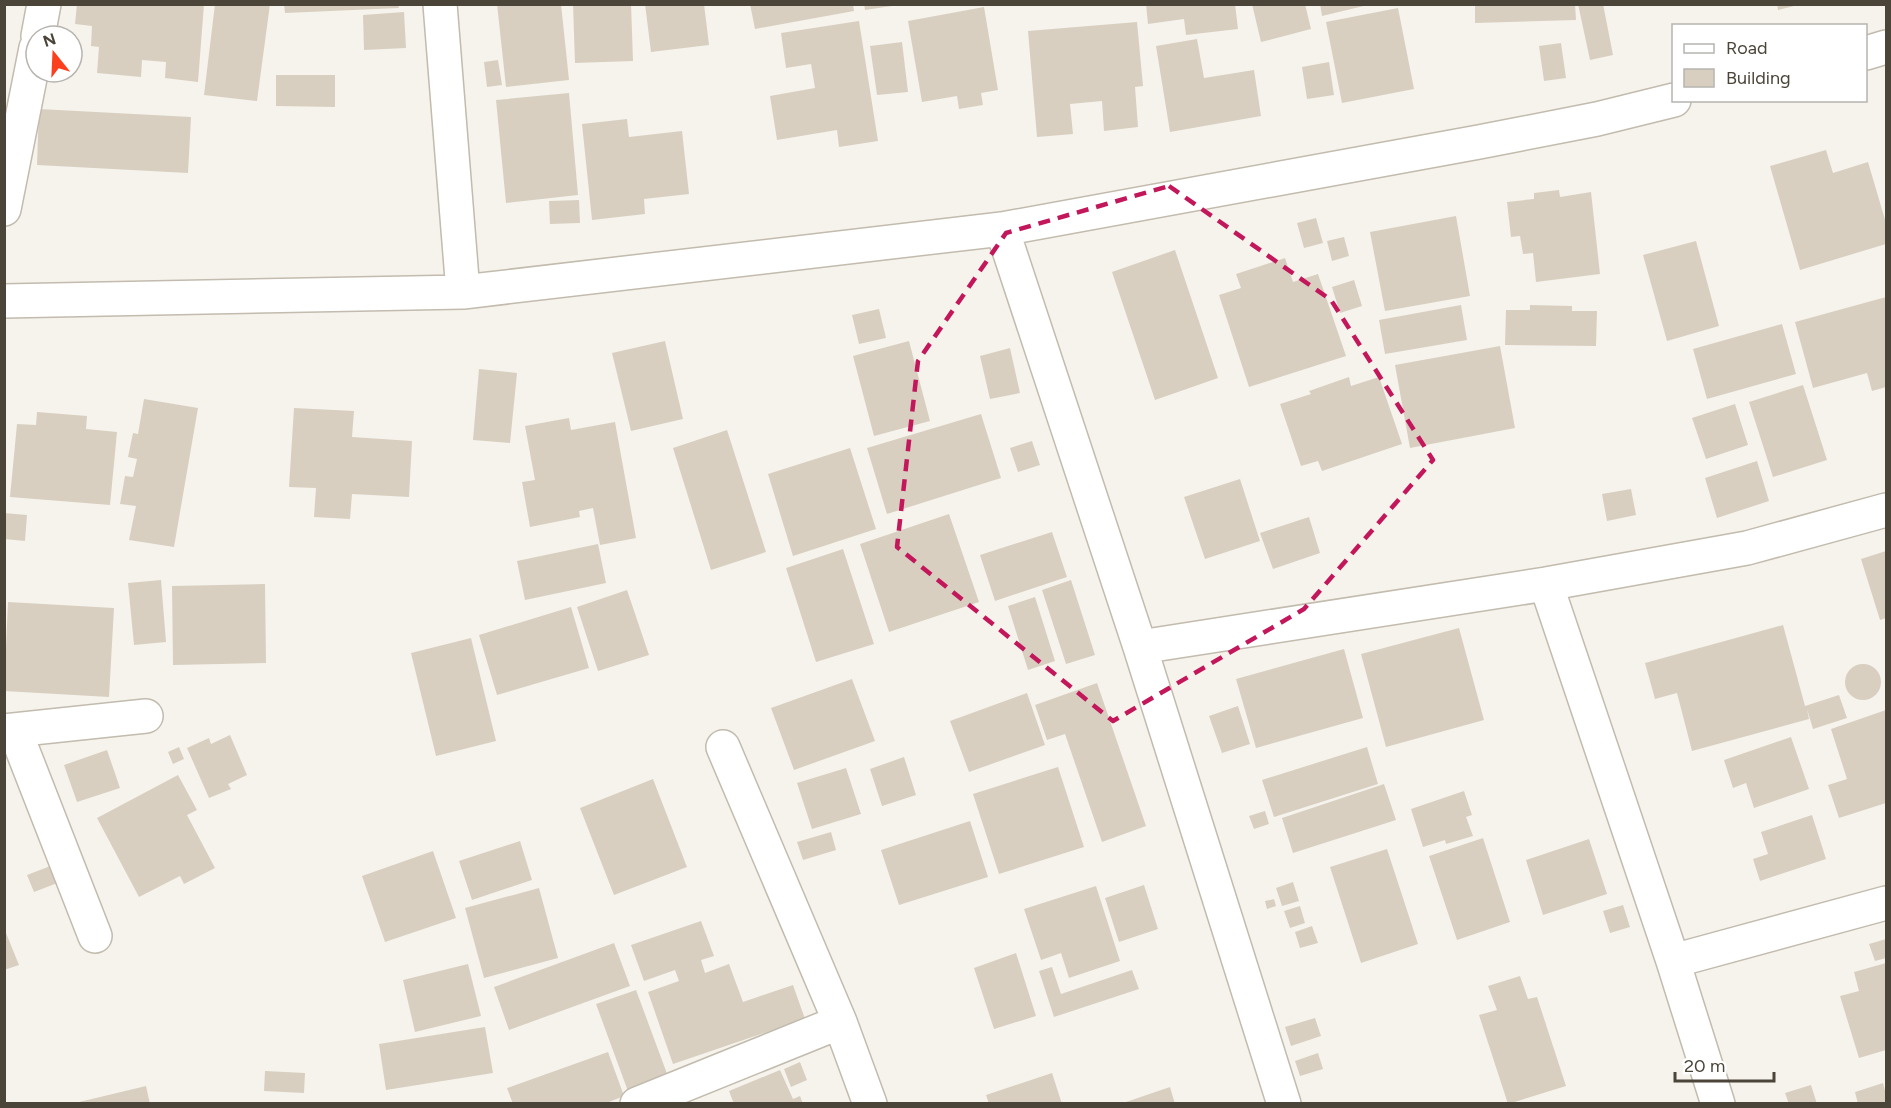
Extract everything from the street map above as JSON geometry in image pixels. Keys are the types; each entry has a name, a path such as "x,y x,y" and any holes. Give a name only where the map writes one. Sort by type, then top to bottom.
{"street":[{"path":"40,24 44,4"},
{"path":"440,4 463,292"},
{"path":"1867,53 1887,47"},
{"path":"4,209 29,84"},
{"path":"4,301 463,292 1002,229 1479,142 1598,119 1672,100"},
{"path":"1002,229 1140,647 1284,1104"},
{"path":"1140,647 1546,584 1748,548 1887,510"},
{"path":"1546,584 1673,962 1718,1104"},
{"path":"95,936 10,731 146,716"},
{"path":"723,747 840,1022 870,1104"},
{"path":"1673,962 1887,903"},
{"path":"637,1104 840,1022"}],"highlighted area":[{"path":"1169,186 1331,300 1433,460 1304,609 1113,721 897,547 918,361 1006,233"}],"building":[{"path":"77,4 204,4 198,82 165,78 166,62 142,60 141,77 97,73 99,47 91,46 92,26 75,24"},
{"path":"215,4 270,4 257,101 204,95"},
{"path":"284,4 398,4 399,8 285,13"},
{"path":"497,4 561,4 569,80 506,87"},
{"path":"573,4 631,4 633,61 575,63"},
{"path":"645,4 704,4 709,45 651,52"},
{"path":"750,4 853,4 854,11 755,29"},
{"path":"864,4 892,4 892,6 865,10"},
{"path":"1146,4 1235,4 1238,29 1186,35 1184,19 1148,24"},
{"path":"1252,4 1305,4 1311,29 1261,42"},
{"path":"1320,4 1368,4 1368,5 1322,16"},
{"path":"1475,4 1575,4 1576,20 1475,23"},
{"path":"1578,4 1603,4 1613,55 1590,60"},
{"path":"1777,4 1798,4 1798,5 1778,10"},
{"path":"984,7 998,90 981,93 983,105 959,109 957,96 922,102 908,21"},
{"path":"1398,8 1414,89 1342,103 1326,22"},
{"path":"404,12 406,48 364,50 363,15"},
{"path":"859,21 878,141 839,147 837,130 777,140 770,96 815,88 811,64 786,68 781,33"},
{"path":"1137,22 1143,86 1135,87 1138,127 1104,131 1102,101 1070,104 1073,134 1037,137 1028,31"},
{"path":"1197,39 1204,78 1254,70 1261,116 1170,132 1156,46"},
{"path":"902,42 908,92 877,95 870,46"},
{"path":"1561,43 1566,78 1544,81 1539,46"},
{"path":"498,60 502,85 487,87 484,62"},
{"path":"1329,62 1334,95 1307,99 1302,67"},
{"path":"276,75 335,75 335,107 276,106"},
{"path":"569,93 578,195 506,203 496,100"},
{"path":"39,109 191,117 188,173 37,165"},
{"path":"627,119 629,137 682,131 689,194 644,199 645,214 592,220 582,124"},
{"path":"1826,150 1833,173 1868,162 1886,223 1886,244 1800,270 1770,166"},
{"path":"1559,190 1560,197 1591,192 1600,274 1536,282 1533,253 1523,254 1520,236 1511,237 1507,202 1534,199 1534,193"},
{"path":"579,200 580,223 550,224 549,201"},
{"path":"1456,216 1470,296 1385,311 1370,232"},
{"path":"1316,218 1323,243 1304,248 1297,223"},
{"path":"1344,237 1349,256 1332,261 1327,241"},
{"path":"1696,241 1719,326 1667,341 1643,255"},
{"path":"1175,250 1218,378 1155,400 1112,272"},
{"path":"1285,258 1293,282 1318,274 1346,356 1249,387 1219,295 1241,288 1236,274"},
{"path":"1354,280 1362,306 1340,313 1332,287"},
{"path":"1886,297 1886,387 1872,391 1867,373 1813,388 1795,322"},
{"path":"1461,305 1467,340 1385,354 1379,320"},
{"path":"1530,305 1572,306 1572,311 1597,311 1596,346 1505,345 1506,310 1530,310"},
{"path":"879,309 886,338 859,344 852,315"},
{"path":"1782,324 1796,374 1707,399 1693,349"},
{"path":"665,341 683,419 631,431 612,353"},
{"path":"909,341 930,421 874,436 853,356"},
{"path":"1500,346 1515,428 1410,448 1395,365"},
{"path":"1010,348 1020,393 990,399 980,356"},
{"path":"479,369 517,373 510,443 473,440"},
{"path":"1349,377 1351,386 1379,377 1402,444 1322,471 1318,461 1301,466 1280,404 1311,394 1309,391"},
{"path":"1803,385 1827,460 1773,477 1749,402"},
{"path":"144,399 198,408 174,547 129,540 136,506 120,504 125,476 133,477 137,459 128,457 133,433 138,434"},
{"path":"1735,404 1748,445 1706,459 1692,418"},
{"path":"294,408 354,411 352,437 412,441 409,497 352,494 350,519 314,517 316,488 289,487"},
{"path":"37,412 87,416 86,429 117,432 110,505 10,497 17,424 36,425"},
{"path":"981,414 1001,478 887,514 867,448"},
{"path":"569,418 571,430 615,422 636,538 600,545 593,508 579,511 580,517 530,527 522,482 535,480 525,426"},
{"path":"727,430 766,552 711,570 673,448"},
{"path":"1032,441 1040,465 1018,472 1010,448"},
{"path":"850,448 876,529 793,556 768,474"},
{"path":"1757,461 1769,501 1717,518 1705,478"},
{"path":"1240,479 1260,541 1205,559 1184,497"},
{"path":"1631,489 1636,515 1607,521 1602,494"},
{"path":"4,513 27,515 25,541 4,539"},
{"path":"949,514 979,602 889,632 860,544"},
{"path":"1309,517 1320,553 1273,569 1260,533"},
{"path":"1052,532 1067,577 995,601 980,555"},
{"path":"598,544 606,583 525,600 517,561"},
{"path":"843,549 874,644 816,662 786,568"},
{"path":"1886,551 1886,618 1880,620 1861,559"},
{"path":"161,580 166,642 134,645 128,583"},
{"path":"1071,580 1095,655 1066,664 1042,590"},
{"path":"265,584 266,663 173,665 172,586"},
{"path":"627,590 649,655 598,671 577,607"},
{"path":"1035,597 1055,661 1028,670 1008,606"},
{"path":"8,602 114,608 109,697 4,691"},
{"path":"571,607 589,668 497,695 479,635"},
{"path":"1783,625 1805,706 1839,695 1847,718 1813,729 1807,709 1809,719 1692,751 1677,693 1655,699 1645,663"},
{"path":"1459,628 1484,720 1386,747 1361,654"},
{"path":"471,638 496,741 436,756 411,653"},
{"path":"1344,649 1363,718 1256,748 1236,679"},
{"path":"1863,664 1875,670 1881,682 1875,694 1863,700 1851,694 1845,682 1851,670"},
{"path":"852,679 875,741 794,770 771,708"},
{"path":"1097,683 1146,826 1102,842 1065,734 1047,740 1035,705"},
{"path":"1027,693 1045,745 969,772 950,721"},
{"path":"1238,706 1250,744 1222,753 1209,716"},
{"path":"1886,710 1886,803 1839,818 1828,785 1847,779 1831,729"},
{"path":"230,735 247,775 228,784 231,789 209,798 187,748 209,738 211,744"},
{"path":"1791,737 1809,789 1754,808 1746,783 1733,788 1724,760"},
{"path":"179,747 184,759 173,764 168,752"},
{"path":"1367,747 1378,784 1274,817 1262,780"},
{"path":"107,750 120,788 77,802 64,765"},
{"path":"904,757 916,795 882,806 870,769"},
{"path":"1058,767 1084,847 999,874 973,794"},
{"path":"846,768 861,814 812,829 797,783"},
{"path":"178,775 197,810 187,815 215,868 184,884 180,876 139,897 97,818"},
{"path":"653,779 687,867 614,895 580,808"},
{"path":"1384,784 1396,820 1293,853 1282,818"},
{"path":"1464,791 1472,815 1466,817 1473,836 1446,844 1445,840 1423,847 1411,809"},
{"path":"1265,811 1269,824 1254,829 1249,816"},
{"path":"1812,815 1826,859 1760,881 1753,859 1768,854 1761,832"},
{"path":"970,821 988,877 899,905 881,850"},
{"path":"831,832 836,850 803,860 797,842"},
{"path":"1483,838 1510,922 1457,940 1429,856"},
{"path":"1589,839 1607,894 1543,915 1526,860"},
{"path":"520,841 532,880 472,900 459,861"},
{"path":"1387,849 1418,944 1361,963 1330,867"},
{"path":"433,851 456,918 385,942 362,876"},
{"path":"53,865 60,882 34,892 27,875"},
{"path":"1293,882 1299,901 1282,906 1276,888"},
{"path":"1144,885 1158,929 1119,942 1105,898"},
{"path":"1096,886 1120,961 1069,978 1061,953 1041,960 1024,909"},
{"path":"539,888 558,958 484,978 465,908"},
{"path":"1274,899 1276,906 1267,909 1265,901"},
{"path":"1623,905 1630,927 1610,933 1603,911"},
{"path":"1300,906 1305,923 1290,928 1284,911"},
{"path":"701,921 714,956 701,960 705,973 729,964 743,1002 793,985 805,1019 673,1064 648,992 679,981 675,970 644,981 631,945"},
{"path":"1312,926 1318,943 1300,948 1295,932"},
{"path":"4,928 19,965 4,970"},
{"path":"1886,939 1886,958 1875,961 1869,944"},
{"path":"614,943 630,986 509,1030 494,987"},
{"path":"1016,953 1036,1016 994,1029 974,968"},
{"path":"1886,963 1886,1050 1859,1058 1840,996 1859,991 1854,972"},
{"path":"468,964 481,1016 415,1032 403,980"},
{"path":"1052,967 1061,994 1132,970 1139,989 1054,1017 1039,971"},
{"path":"1520,976 1528,999 1537,997 1566,1086 1508,1104 1479,1015 1497,1010 1488,986"},
{"path":"636,990 669,1079 629,1094 596,1004"},
{"path":"1315,1018 1321,1036 1291,1046 1285,1027"},
{"path":"485,1027 493,1073 386,1090 379,1044"},
{"path":"608,1052 624,1096 604,1104 513,1104 507,1088"},
{"path":"1318,1053 1323,1069 1300,1076 1295,1061"},
{"path":"800,1062 807,1080 791,1087 784,1069"},
{"path":"780,1070 793,1099 800,1096 803,1104 734,1104 729,1091"},
{"path":"265,1071 305,1073 304,1093 264,1091"},
{"path":"1052,1073 1062,1104 989,1104 986,1095"},
{"path":"1883,1083 1886,1104 1858,1104 1855,1092"},
{"path":"1811,1085 1817,1104 1789,1104 1785,1093"},
{"path":"146,1086 150,1104 75,1104 75,1103"},
{"path":"1170,1087 1175,1104 1123,1104 1123,1103"}]}
